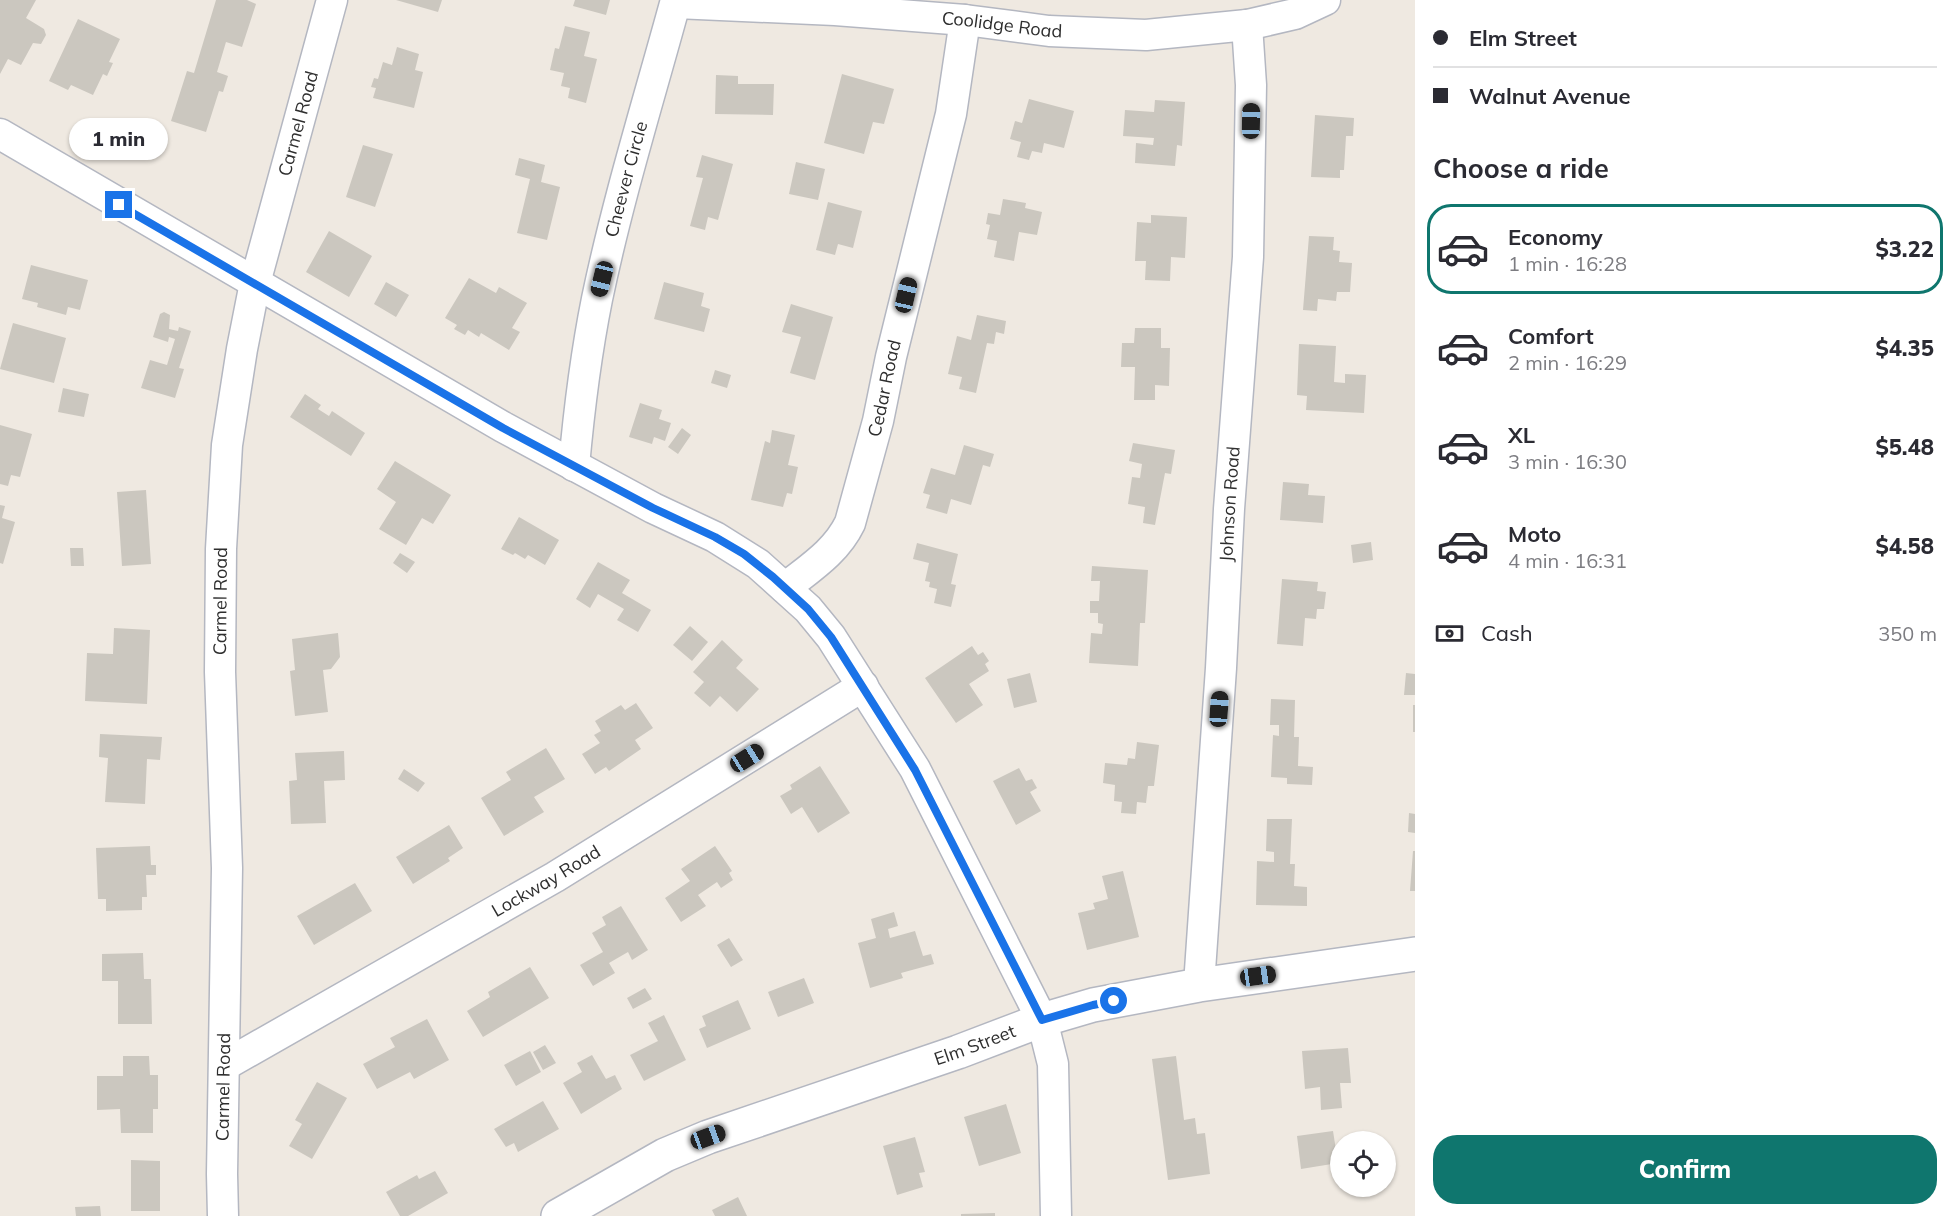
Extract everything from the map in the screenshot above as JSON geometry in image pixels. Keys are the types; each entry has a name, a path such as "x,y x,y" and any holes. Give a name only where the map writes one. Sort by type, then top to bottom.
{"main road":[{"name":"Elm Street","path":"558,1216 665,1155 708,1137 958,1052 1042,1020 1093,1005 1199,984 1415,954"}],"street":[{"name":"Carmel Road","path":"223,1216 227,868 220,672 221,549 227,445 255,283 332,0"},
{"name":"Coolidge Road","path":"676,2 835,10 965,20 1049,31 1146,35 1247,25 1295,14 1325,0"},
{"name":"Cheever Circle","path":"574,466 579,409 597,300 617,216 676,2"},
{"name":"Cedar Road","path":"785,588 833,551 843,538 850,523 878,421 907,290 951,114 965,20"},
{"name":"Johnson Road","path":"1199,984 1221,668 1229,498 1248,257 1251,85 1247,25"},
{"path":"3,146 255,283 503,428 744,554 808,609 831,637 915,770 1042,1020 1053,1064 1056,1216"},
{"name":"Lockway Road","path":"225,1065 555,877 862,686"}],"building":[{"path":"0,0 36,0 26,18 44,29 46,35 41,44 33,43 21,65 8,59 0,74"},
{"path":"216,0 247,0 256,4 242,47 226,42 217,72 228,76 223,92 219,91 206,132 171,121 187,71 194,73"},
{"path":"396,0 442,0 438,12"},
{"path":"575,0 610,0 606,15 573,6"},
{"path":"78,19 120,39 109,62 113,63 107,76 103,74 93,95 71,85 68,90 49,81"},
{"path":"565,26 590,32 584,56 597,59 586,103 568,98 570,88 561,86 564,73 550,70 555,48 559,49"},
{"path":"397,47 419,54 415,70 423,72 414,108 373,98 376,88 371,87 374,78 378,79 383,62 392,65"},
{"path":"842,74 894,89 884,124 873,122 864,154 824,143"},
{"path":"716,75 738,76 738,84 774,84 773,115 715,114"},
{"path":"1029,99 1074,111 1064,148 1044,143 1042,153 1032,151 1029,160 1017,157 1021,142 1010,139 1015,121 1022,123"},
{"path":"1155,100 1185,102 1182,146 1177,145 1175,166 1135,163 1136,143 1153,145 1154,138 1123,136 1125,110 1154,112"},
{"path":"1315,115 1354,118 1353,136 1346,136 1344,170 1340,170 1340,178 1311,177"},
{"path":"363,145 393,154 375,207 346,197"},
{"path":"702,155 733,164 718,220 708,217 705,230 690,226 703,178 696,177"},
{"path":"519,158 545,165 541,182 560,187 547,240 517,233 530,179 515,175"},
{"path":"796,162 825,169 818,200 789,194"},
{"path":"1003,199 1026,203 1025,208 1042,212 1037,235 1019,232 1014,261 994,257 997,241 987,239 990,225 986,224 988,213 1000,215"},
{"path":"828,202 862,211 853,248 838,244 835,255 816,250"},
{"path":"1151,215 1187,217 1185,258 1171,257 1170,281 1145,280 1146,261 1135,261 1137,222 1151,223"},
{"path":"329,231 372,256 349,297 306,272"},
{"path":"1309,236 1334,237 1333,250 1340,251 1339,262 1352,263 1350,292 1337,292 1336,301 1318,299 1317,311 1303,310"},
{"path":"31,265 88,280 80,310 68,307 66,315 37,307 38,303 22,299"},
{"path":"469,278 496,293 499,287 527,303 512,328 520,332 509,350 481,333 479,337 468,330 465,335 454,329 457,325 445,318"},
{"path":"386,282 409,295 396,317 374,304"},
{"path":"664,282 704,293 701,306 710,309 704,332 654,319"},
{"path":"791,304 833,317 815,380 790,373 801,337 782,332"},
{"path":"164,312 170,315 169,329 178,331 179,327 191,331 179,368 184,369 175,398 141,388 150,360 167,365 175,339 169,337 168,342 153,337 160,314"},
{"path":"977,315 1006,321 1004,334 996,332 994,344 987,343 976,393 959,389 962,377 948,374 957,336 971,340"},
{"path":"13,323 66,338 54,383 0,369"},
{"path":"1135,328 1161,328 1161,348 1170,348 1169,386 1155,385 1155,400 1134,400 1135,367 1121,367 1122,343 1134,343"},
{"path":"1299,344 1336,346 1334,382 1345,383 1345,374 1366,375 1364,413 1306,410 1307,396 1297,395"},
{"path":"715,370 731,375 727,388 711,383"},
{"path":"63,388 89,394 84,417 58,412"},
{"path":"305,394 321,405 318,409 329,416 332,411 365,433 351,456 290,417"},
{"path":"640,403 662,410 659,419 671,423 665,441 654,437 652,444 629,437"},
{"path":"0,425 32,434 20,477 11,475 8,486 0,484"},
{"path":"682,428 691,435 678,454 668,447"},
{"path":"772,430 795,435 788,465 798,467 792,494 787,493 783,507 751,500 765,441 770,443"},
{"path":"1133,443 1175,450 1171,474 1165,473 1155,525 1143,523 1145,507 1128,504 1132,477 1140,478 1142,464 1129,461"},
{"path":"964,445 994,454 990,467 983,465 971,505 951,499 947,514 926,508 930,495 923,493 931,468 955,475"},
{"path":"395,461 451,495 433,524 422,518 406,545 379,529 396,502 377,489"},
{"path":"1283,482 1309,484 1308,495 1325,496 1323,523 1280,520"},
{"path":"146,490 151,564 122,566 117,492"},
{"path":"0,505 5,506 2,518 15,522 3,564 0,563"},
{"path":"519,517 559,540 545,565 528,555 525,559 501,549"},
{"path":"1371,542 1373,560 1353,563 1351,545"},
{"path":"917,543 958,554 951,584 956,585 951,607 934,603 937,589 929,587 930,582 925,581 929,563 913,559"},
{"path":"70,548 83,548 84,566 71,566"},
{"path":"400,553 415,562 407,573 393,563"},
{"path":"598,562 630,580 622,593 651,610 638,632 617,620 624,609 598,594 590,608 576,599"},
{"path":"1092,566 1148,570 1145,623 1140,623 1138,666 1089,663 1091,633 1102,634 1103,624 1098,623 1098,613 1090,613 1090,601 1099,601 1100,581 1091,581"},
{"path":"1282,579 1318,582 1317,591 1326,592 1324,609 1317,609 1316,619 1305,618 1303,646 1277,644"},
{"path":"690,626 708,642 692,661 673,645"},
{"path":"114,628 150,630 147,704 85,701 87,653 113,654"},
{"path":"338,633 340,657 331,669 323,670 328,712 295,716 290,671 295,670 292,639"},
{"path":"722,640 743,660 736,668 759,689 737,712 720,696 710,707 694,693 704,682 693,672"},
{"path":"972,646 978,655 983,652 989,661 985,664 989,671 969,684 983,705 956,723 925,678"},
{"path":"1030,673 1037,702 1014,708 1007,679"},
{"path":"1406,673 1415,674 1415,695 1404,695"},
{"path":"1271,699 1295,700 1294,737 1299,737 1298,766 1313,767 1312,785 1287,784 1287,778 1271,777 1273,735 1279,736 1279,725 1270,725"},
{"path":"636,703 653,728 635,740 641,749 609,771 606,767 595,774 582,754 600,743 594,735 601,731 595,721 621,705 625,710"},
{"path":"1413,705 1415,705 1415,732 1413,732"},
{"path":"100,734 162,737 160,760 147,759 145,804 105,802 108,758 99,757"},
{"path":"1137,742 1159,745 1154,786 1148,786 1146,803 1137,802 1136,814 1121,813 1122,802 1114,801 1115,785 1103,783 1105,763 1127,765 1128,758 1135,759"},
{"path":"546,748 565,779 534,797 544,812 504,836 481,798 511,780 506,772"},
{"path":"344,751 345,780 324,781 326,823 291,824 289,781 297,780 295,753"},
{"path":"820,766 850,813 818,833 802,807 791,814 780,796 792,789 790,785"},
{"path":"1019,768 1026,781 1032,779 1037,788 1030,792 1041,811 1016,825 993,781"},
{"path":"404,769 425,783 418,792 398,779"},
{"path":"1409,813 1415,814 1415,833 1408,832"},
{"path":"1267,819 1292,819 1290,864 1295,864 1294,886 1307,887 1307,906 1256,905 1257,861 1274,862 1274,852 1266,851"},
{"path":"449,825 463,848 448,858 450,861 413,884 396,857"},
{"path":"150,846 151,865 156,865 156,875 146,875 147,897 142,897 142,910 106,911 106,899 98,899 96,848"},
{"path":"715,846 732,871 729,873 733,880 721,888 717,882 698,895 706,906 681,922 665,898 690,881 681,869"},
{"path":"1413,851 1415,851 1415,891 1410,891"},
{"path":"1123,871 1139,937 1087,950 1078,913 1095,909 1093,903 1108,899 1102,876"},
{"path":"355,883 372,911 314,945 297,916"},
{"path":"621,906 648,950 632,960 628,952 609,963 615,973 593,986 580,965 603,952 592,933 606,925 602,917"},
{"path":"894,912 898,926 888,929 890,938 915,931 923,956 931,954 934,964 901,973 903,978 870,988 858,943 876,938 871,919"},
{"path":"729,938 743,960 731,967 717,945"},
{"path":"143,953 144,979 151,979 152,1024 118,1024 118,981 102,981 102,954"},
{"path":"530,967 549,998 483,1037 467,1011 490,997 488,992"},
{"path":"804,978 814,1003 778,1017 768,992"},
{"path":"645,988 652,999 633,1009 627,998"},
{"path":"738,1000 751,1029 707,1048 699,1029 706,1026 702,1016"},
{"path":"664,1015 686,1060 644,1081 630,1055 658,1041 648,1023"},
{"path":"427,1019 449,1060 414,1079 410,1072 377,1089 363,1064 395,1047 390,1038"},
{"path":"545,1045 556,1063 543,1070 533,1052"},
{"path":"1348,1048 1351,1083 1340,1083 1342,1108 1321,1110 1320,1087 1305,1089 1302,1051"},
{"path":"530,1051 541,1072 516,1086 504,1065"},
{"path":"592,1055 606,1079 615,1075 622,1089 581,1114 563,1083 582,1072 577,1063"},
{"path":"123,1056 149,1056 150,1075 158,1075 158,1109 153,1109 153,1133 121,1133 120,1109 97,1110 97,1076 123,1076"},
{"path":"1176,1056 1184,1120 1195,1118 1197,1134 1205,1133 1210,1174 1168,1180 1152,1059"},
{"path":"317,1082 347,1098 312,1159 289,1146 302,1124 295,1120"},
{"path":"543,1101 559,1129 518,1152 514,1143 506,1147 494,1129"},
{"path":"1006,1104 1021,1153 979,1166 964,1117"},
{"path":"1330,1131 1330,1164 1301,1169 1297,1136"},
{"path":"915,1137 925,1172 919,1173 923,1187 897,1195 883,1146"},
{"path":"131,1160 160,1161 160,1211 131,1211"},
{"path":"435,1171 448,1193 408,1216 400,1216 386,1192 417,1175 419,1179"},
{"path":"738,1197 747,1216 715,1216 712,1210"},
{"path":"100,1206 101,1216 76,1216 75,1207"},
{"path":"995,1213 995,1216 961,1216 961,1214"}],"route":[{"path":"119,205 503,428 653,508 715,537 758,564 808,609 831,637 915,770 1042,1020 1114,1001"}]}
